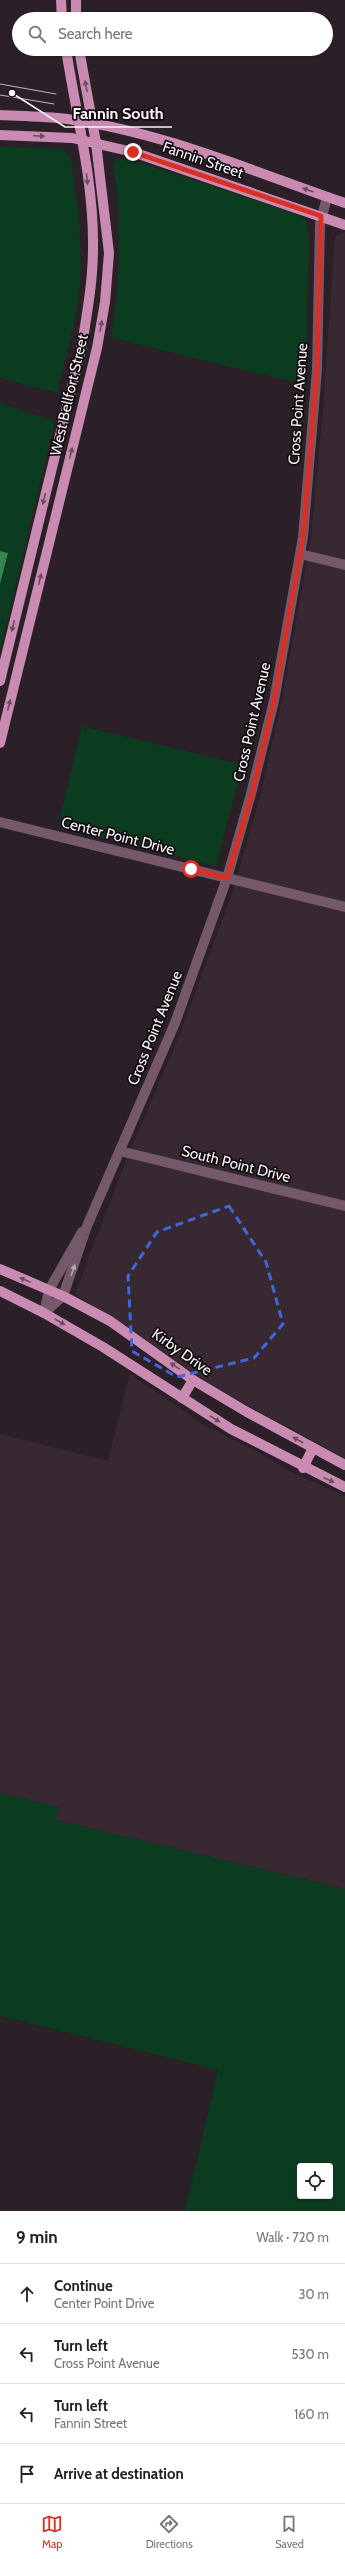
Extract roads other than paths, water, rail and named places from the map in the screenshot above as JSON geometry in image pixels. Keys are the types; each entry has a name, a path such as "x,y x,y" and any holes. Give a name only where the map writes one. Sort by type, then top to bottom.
{"main road":[{"path":"61,0 62,12"},
{"path":"76,0 76,12"},
{"name":"West Bellfort Street","path":"0,681 82,345 90,292 93,247 82,140 67,56"},
{"name":"West Bellfort Street","path":"0,743 97,348 105,302 108,253 96,143 80,56"},
{"name":"Fannin Street","path":"0,115 79,121 143,135 199,151 345,203"},
{"name":"Fannin Street","path":"0,135 51,136 96,143 153,158 345,225"},
{"name":"Kirby Drive","path":"0,1269 63,1296 110,1321 193,1380 345,1465"},
{"path":"0,1291 44,1313 103,1347 231,1429 303,1468 345,1487"},
{"path":"182,1398 193,1380"},
{"path":"303,1468 313,1448"}],"street":[{"name":"Cross Point Avenue","path":"44,1313 63,1296 87,1226 175,1023 227,878 252,794 274,701 300,554 307,503 317,370 321,216 327,197"},
{"path":"300,554 345,565"},
{"name":"Center Point Drive","path":"0,822 345,907"},
{"name":"South Point Drive","path":"120,1151 345,1206"},
{"name":"Cross Point Avenue","path":"44,1313 49,1290 74,1242 87,1226"}],"tram line":[{"path":"0,84 56,94"},
{"path":"0,95 54,104"}],"place":[{"name":"Fannin South","path":"12,93"}]}
